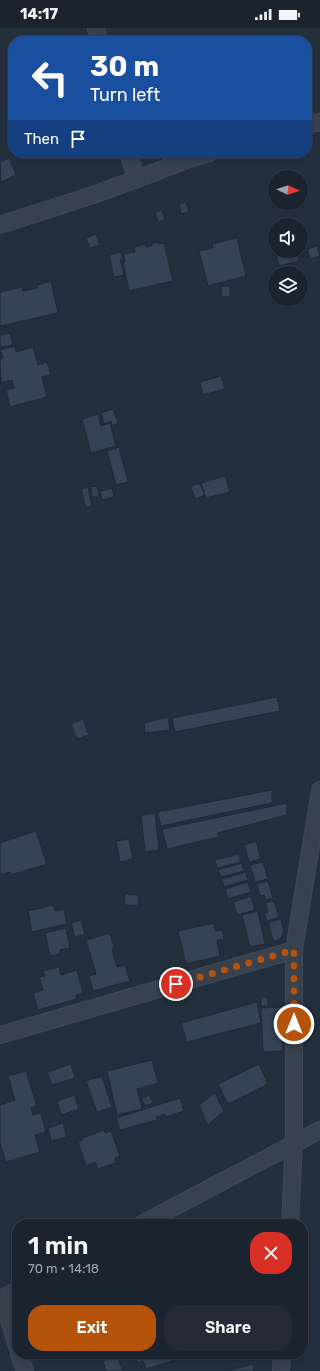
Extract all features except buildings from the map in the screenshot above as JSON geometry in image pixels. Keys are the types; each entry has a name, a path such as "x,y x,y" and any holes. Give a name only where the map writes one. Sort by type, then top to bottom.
{"street":[{"path":"130,158 137,179"},
{"path":"0,225 93,195 191,158"},
{"path":"290,1219 294,1143 294,950 320,790"},
{"path":"0,1035 294,950"},
{"path":"151,1219 320,1130"},
{"path":"12,1293 1,1299 12,1331"},
{"path":"21,1359 25,1371"},
{"path":"281,1371 282,1359"}],"route":[{"path":"176,984 294,950 294,1024"}]}
